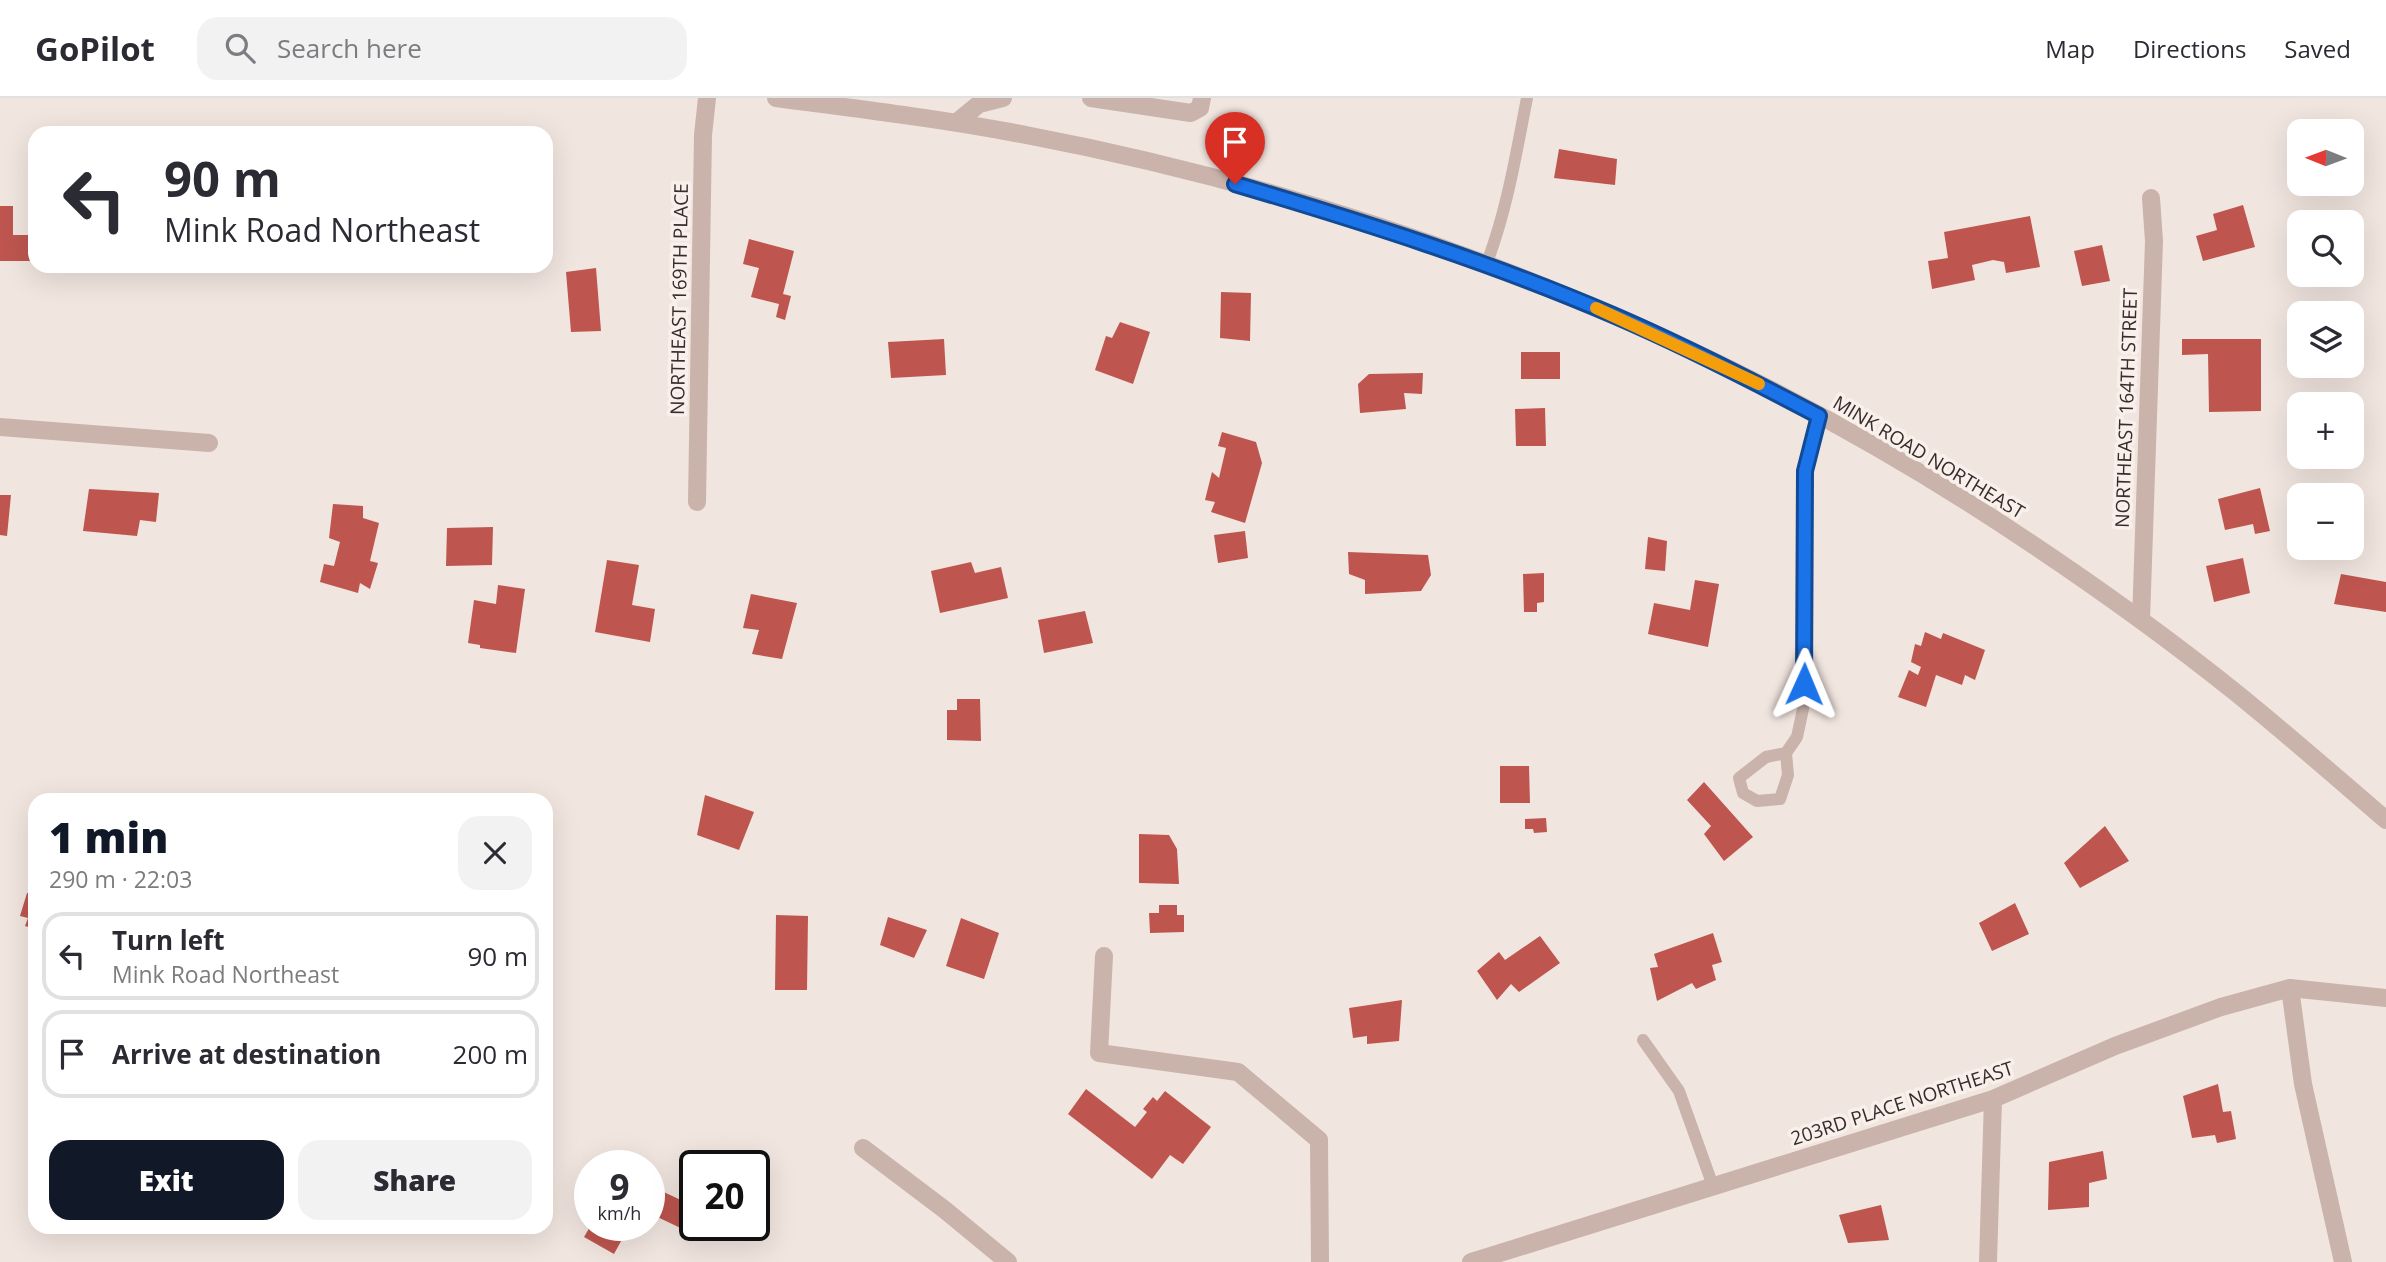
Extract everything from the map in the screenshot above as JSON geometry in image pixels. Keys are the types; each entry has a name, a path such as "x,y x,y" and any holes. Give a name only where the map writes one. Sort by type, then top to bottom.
{"street":[{"name":"NORTHEAST 169TH PLACE","path":"697,502 703,135 707,98"},
{"name":"MINK ROAD NORTHEAST","path":"776,98 957,122 1184,170 1337,214 1486,265 1613,315 1730,369 1819,416 2001,524 2141,620 2236,692 2386,820"},
{"path":"957,122 979,104 1003,98"},
{"path":"1091,98 1191,113 1200,108 1202,98"},
{"name":"NORTHEAST 164TH STREET","path":"2141,620 2154,242 2151,198"},
{"path":"0,427 209,443"},
{"path":"1104,957 1099,1052 1238,1072 1319,1140 1320,1262"},
{"path":"2290,988 2303,1084 2343,1262"},
{"name":"203RD PLACE NORTHEAST","path":"1471,1262 1503,1256 1713,1186 1993,1099 2115,1046 2221,1007 2290,988 2386,998"},
{"path":"1988,1262 1993,1099"},
{"path":"863,1148 1008,1262"}],"lane":[{"path":"1486,265 1495,242 1512,177 1527,98"},
{"path":"1786,753 1766,757 1740,778 1743,793 1757,801 1780,799 1788,775 1786,753 1797,737 1803,709 1805,471 1819,416"},
{"path":"1643,1040 1679,1091 1713,1186"}],"building":[{"path":"1559,149 1617,159 1615,185 1554,178"},
{"path":"2243,205 2255,247 2203,261 2196,236 2217,230 2213,214"},
{"path":"0,206 13,206 13,235 28,235 28,261 0,261"},
{"path":"2030,216 2040,267 2006,273 2004,262 1993,260 1972,265 1975,280 1932,289 1928,261 1948,258 1944,232"},
{"path":"749,239 794,251 783,294 791,296 785,320 776,317 779,304 751,297 759,268 743,264"},
{"path":"2102,245 2110,281 2082,286 2074,251"},
{"path":"596,268 601,331 571,332 566,272"},
{"path":"1221,292 1251,293 1250,341 1220,338"},
{"path":"1120,322 1150,332 1133,384 1095,370 1106,336 1112,338"},
{"path":"944,339 946,375 891,378 888,342"},
{"path":"2182,339 2261,339 2261,411 2209,412 2208,354 2182,355"},
{"path":"1521,352 1560,352 1560,379 1521,379"},
{"path":"1423,373 1422,394 1404,393 1406,409 1360,413 1358,384 1369,374"},
{"path":"1545,408 1546,446 1516,446 1515,409"},
{"path":"1222,432 1256,442 1262,463 1245,523 1211,512 1215,502 1205,500 1212,472 1219,478 1226,448 1218,446"},
{"path":"2260,488 2270,531 2255,534 2253,524 2225,530 2218,499"},
{"path":"89,489 159,493 156,522 140,520 137,536 83,531"},
{"path":"0,495 11,495 7,536 0,535"},
{"path":"333,504 363,506 363,518 379,523 370,561 378,563 370,589 360,583 358,593 320,582 324,564 334,566 340,542 329,538"},
{"path":"493,527 492,565 446,566 447,528"},
{"path":"1245,531 1248,558 1218,563 1214,535"},
{"path":"1648,537 1667,541 1665,571 1645,569"},
{"path":"1348,552 1428,555 1431,575 1421,591 1365,594 1365,580 1349,574"},
{"path":"2243,558 2250,593 2214,602 2206,566"},
{"path":"607,560 639,565 632,605 655,609 650,642 595,632"},
{"path":"971,562 975,573 1001,567 1008,598 940,613 931,571"},
{"path":"1544,573 1544,602 1537,603 1537,612 1524,612 1523,574"},
{"path":"2341,574 2386,582 2386,612 2334,604"},
{"path":"1695,580 1719,584 1708,647 1648,634 1654,603 1690,610"},
{"path":"498,585 525,589 516,653 480,648 480,645 468,643 474,600 496,604"},
{"path":"751,594 797,603 782,659 752,654 759,630 743,628"},
{"path":"1085,611 1093,643 1044,653 1038,620"},
{"path":"1925,632 1941,639 1943,633 1985,650 1975,680 1965,675 1962,685 1936,675 1926,707 1898,697 1909,670 1918,675 1921,667 1911,662 1915,644 1921,646"},
{"path":"957,699 980,699 981,741 947,740 947,710 957,710"},
{"path":"1500,766 1529,766 1530,803 1500,803"},
{"path":"1704,782 1753,837 1724,861 1704,834 1711,826 1687,800"},
{"path":"705,795 754,812 739,850 697,835"},
{"path":"1546,818 1547,832 1534,833 1533,829 1525,829 1525,819"},
{"path":"2105,826 2129,861 2080,888 2064,863"},
{"path":"1139,834 1169,835 1177,849 1179,884 1139,883"},
{"path":"27,893 28,893 28,918 20,916"},
{"path":"2015,903 2029,934 1992,951 1979,923"},
{"path":"1159,905 1177,905 1177,915 1184,915 1184,932 1150,933 1149,913 1159,913"},
{"path":"776,915 808,916 807,990 775,990"},
{"path":"888,917 927,930 914,958 880,945"},
{"path":"961,918 999,933 984,979 946,966"},
{"path":"1713,933 1722,962 1712,965 1716,980 1696,989 1692,983 1657,1001 1650,968 1658,967 1654,954"},
{"path":"1540,936 1560,963 1519,992 1511,984 1497,1000 1477,971 1499,952 1505,960"},
{"path":"1402,1000 1399,1041 1367,1044 1367,1036 1353,1038 1349,1008"},
{"path":"2218,1084 2223,1112 2231,1111 2236,1139 2217,1143 2215,1135 2192,1138 2183,1096"},
{"path":"1086,1089 1135,1127 1147,1112 1143,1109 1153,1097 1157,1101 1165,1091 1211,1127 1183,1164 1170,1155 1152,1179 1068,1114"},
{"path":"2103,1151 2107,1179 2089,1183 2089,1207 2048,1210 2049,1162"},
{"path":"665,1193 679,1199 679,1227 665,1221"},
{"path":"1881,1205 1889,1240 1848,1243 1839,1215"},
{"path":"591,1241 621,1241 614,1254"}],"slow traffic":[{"path":"1596,308 1759,384"}],"route":[{"path":"1235,184 1419,241 1613,315 1730,369 1819,416 1805,471 1804,684"}]}
